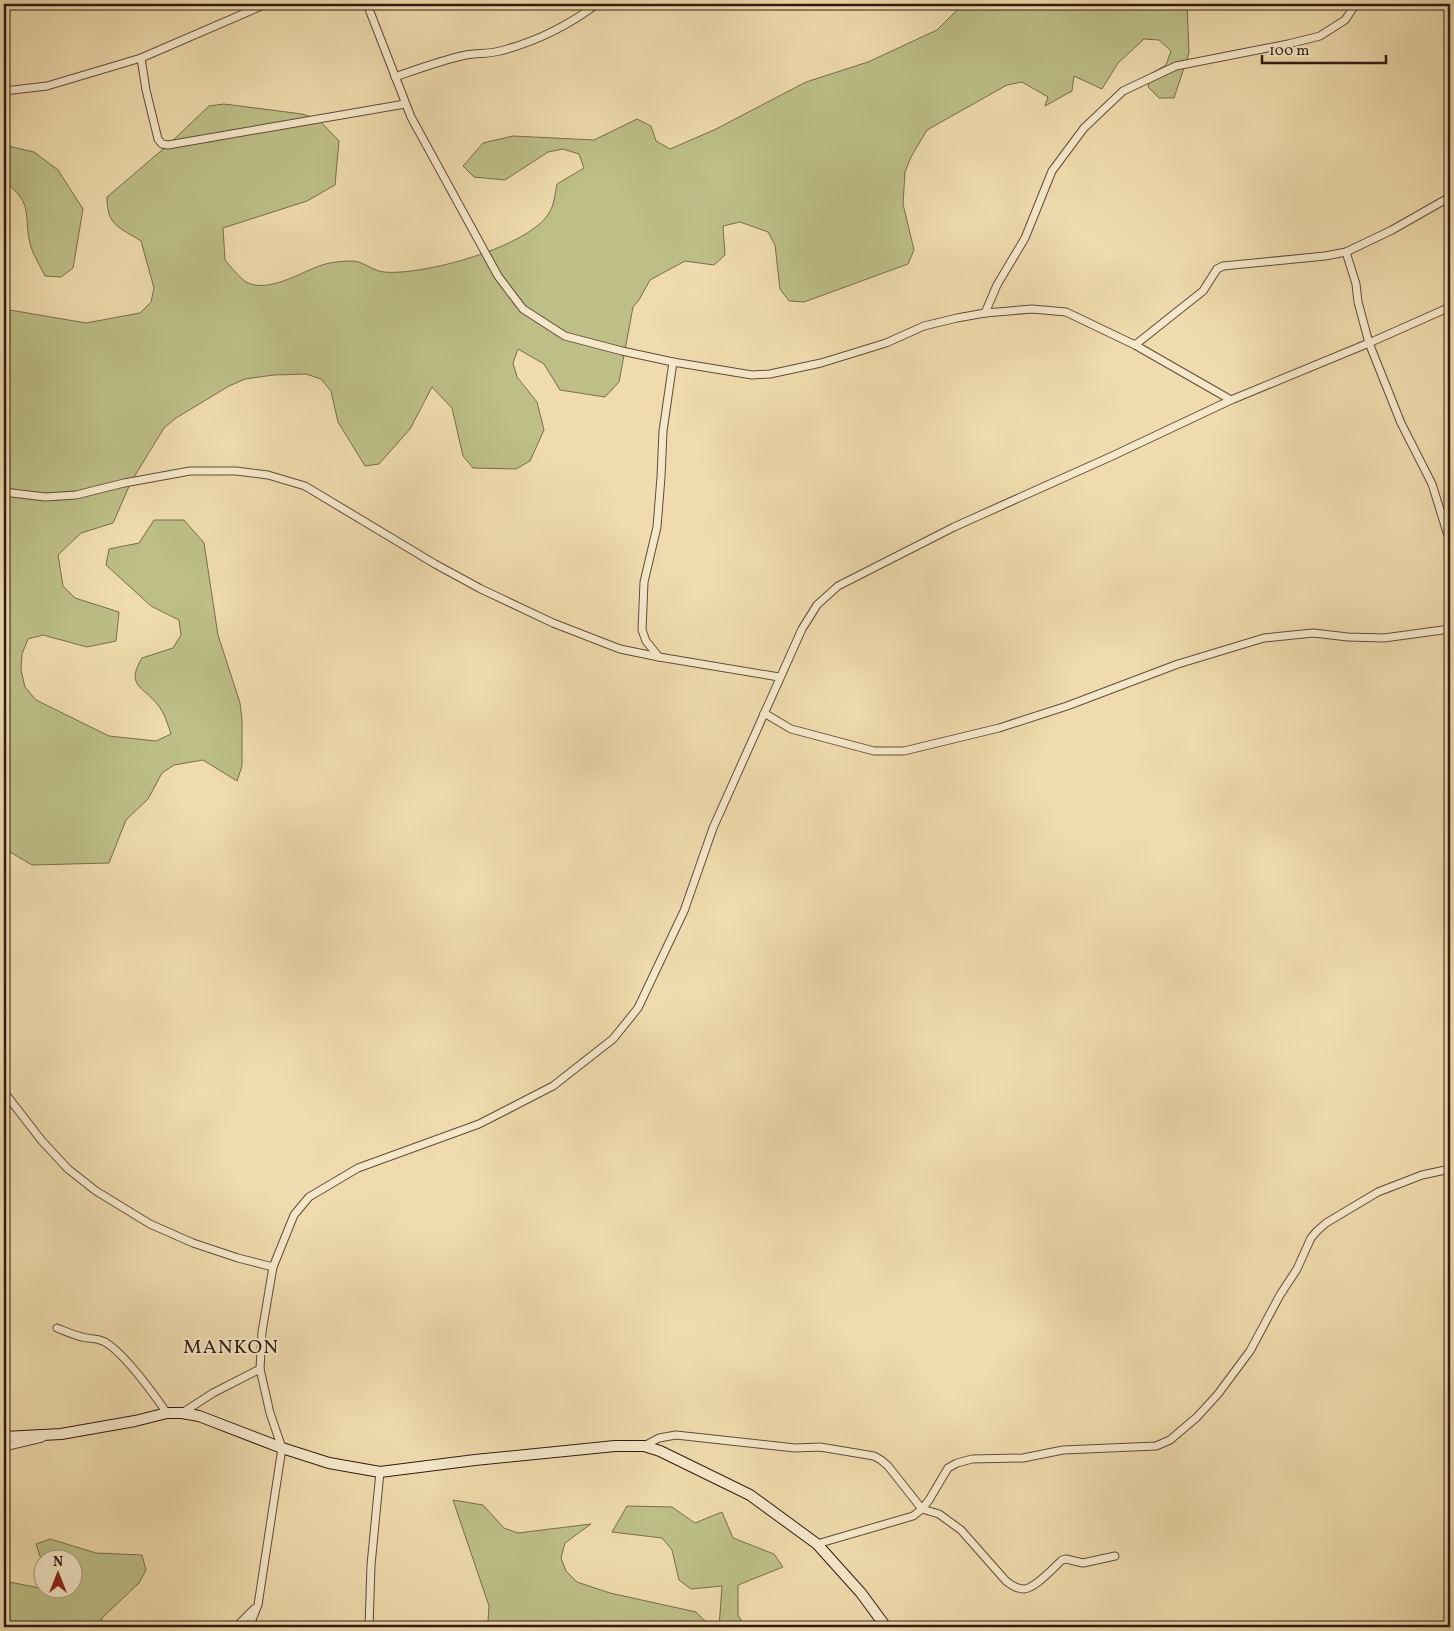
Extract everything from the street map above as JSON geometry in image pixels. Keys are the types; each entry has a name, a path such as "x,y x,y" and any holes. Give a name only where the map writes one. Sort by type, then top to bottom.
{"street":[{"path":"4,91 47,86 142,58 266,4"},
{"path":"367,4 405,104 426,147 498,276 523,310 565,336 673,362 752,375 770,374 822,363 886,343 924,326 985,313 1032,309 1066,312 1135,345 1231,400"},
{"path":"395,77 450,59 499,51 537,39 582,15 597,4"},
{"path":"985,313 997,285 1024,238 1052,171 1084,128 1123,91 1176,66 1320,36 1346,20 1356,4"},
{"path":"142,58 146,90 158,139 162,144 168,145 405,104"},
{"path":"1135,345 1203,291 1217,269 1223,266 1325,256 1346,252 1392,230 1450,197"},
{"path":"1346,252 1356,284 1358,302 1370,343 1401,423 1432,484 1450,542"},
{"path":"249,1627 258,1605 282,1448 270,1413 260,1370 262,1332 273,1267 294,1215 309,1197 358,1168 479,1124 553,1086 614,1039 638,1008 684,911 713,828 802,629 817,605 838,586 954,527 1102,461 1231,400 1370,343 1450,307"},
{"path":"659,657 646,641 642,630 644,582 656,527 663,430 673,362"},
{"path":"4,492 45,497 76,495 124,483 190,471 268,475 305,486 435,564 481,589 553,622 620,648 659,657 780,677"},
{"path":"764,713 791,729 874,751 904,751 999,728 1066,706 1178,664 1264,638 1313,634 1378,639 1450,629"},
{"path":"5,1096 68,1169 96,1191 150,1224 238,1258 273,1267"},
{"path":"817,1544 913,1516 922,1509 948,1468 957,1462 972,1459 1024,1458 1063,1450 1156,1446 1170,1440 1197,1417 1218,1394 1250,1351 1280,1295 1297,1269 1311,1238 1317,1231 1326,1223 1378,1192 1422,1175 1450,1169"},
{"path":"56,1328 75,1336 98,1339 106,1343 118,1353 142,1380 167,1413"},
{"path":"182,1412 260,1370"},
{"path":"4,1447 60,1434 135,1421 167,1413 182,1412 199,1416 282,1448 329,1463 380,1472 615,1446 644,1446 660,1451 750,1495 817,1544 861,1593 886,1627"},
{"path":"4,1438 60,1434"},
{"path":"644,1446 659,1438 676,1435 795,1448 820,1448 874,1456 888,1466 922,1509 938,1514 961,1530 1006,1581 1014,1587 1024,1589 1034,1586 1062,1560 1066,1559 1083,1563 1115,1556"},
{"path":"369,1627 371,1565 380,1472"},
{"path":"236,1627 258,1605"}],"green space":[{"path":"963,4 1187,4 1189,53 1174,98 1159,98 1148,87 1152,73 1166,65 1171,51 1159,40 1144,39 1118,63 1102,89 1074,76 1072,91 1045,106 1048,97 1022,82 1007,85 927,130 911,157 905,172 903,204 914,250 908,264 804,302 789,301 780,289 775,245 768,232 740,222 723,226 725,255 714,265 685,261 650,280 633,307 619,382 605,397 560,390 544,364 518,349 513,363 517,377 537,402 544,430 530,461 516,469 473,468 463,456 452,408 432,387 410,429 379,464 365,466 338,422 331,391 321,379 306,374 274,375 245,379 229,386 176,418 164,428 131,482 113,523 81,533 58,555 63,586 75,598 119,612 116,641 87,647 43,635 28,639 22,654 21,670 25,687 36,700 109,736 156,741 171,734 160,708 138,685 135,674 142,658 173,648 181,635 179,620 151,606 106,565 109,549 139,543 154,520 184,520 204,543 218,635 240,703 242,766 237,781 203,760 174,765 162,773 148,799 126,820 109,863 32,865 5,849 4,309 86,323 140,313 151,302 154,288 141,241 121,229 112,220 109,214 107,197 168,145 209,106 224,104 302,114 318,119 339,141 335,185 307,201 223,228 225,260 246,282 255,285 274,284 322,265 341,261 356,261 384,272 401,272 448,264 473,257 498,248 520,237 538,225 549,213 557,184 584,168 579,154 563,149 548,152 505,180 474,177 463,166 483,143 513,136 594,140 637,119 651,126 656,141 670,149 714,130 806,82 868,62 937,30"},
{"path":"4,145 34,152 58,170 83,209 73,268 61,277 45,276 34,254 31,247 24,204 14,189 4,181"},
{"path":"453,1500 483,1505 504,1528 518,1533 591,1524 565,1543 561,1558 566,1571 577,1582 610,1593 696,1612 706,1622 705,1627 481,1627 488,1621 489,1606"},
{"path":"627,1506 672,1507 695,1523 722,1512 733,1538 774,1554 783,1567 738,1585 738,1615 745,1627 719,1627 722,1586 691,1589 679,1580 672,1550 662,1538 612,1532"},
{"path":"50,1539 80,1548 37,1548 36,1544"},
{"path":"82,1549 96,1553 142,1555 146,1570 139,1583 102,1618 99,1627 4,1627 4,1581 32,1586 32,1598 82,1598"}],"district":[{"name":"MANKON","path":"231,1346"}]}
